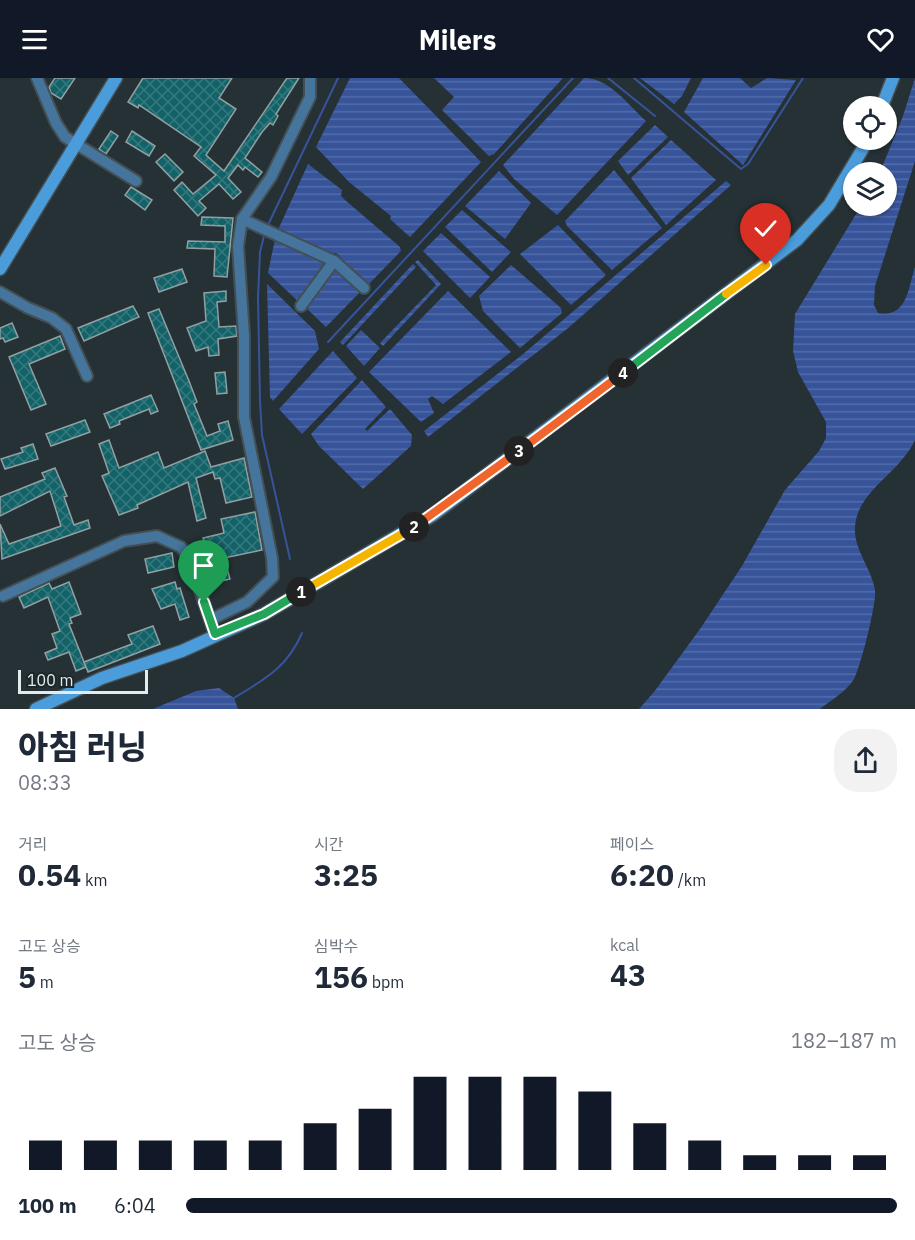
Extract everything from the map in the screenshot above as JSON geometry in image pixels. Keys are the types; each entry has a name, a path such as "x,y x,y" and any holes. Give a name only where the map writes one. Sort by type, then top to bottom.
{"main road":[{"path":"0,269 116,78"},
{"path":"886,96 893,78"},
{"path":"36,709 102,678 182,651 215,634 264,614 433,516 625,372 805,232 829,205 862,150"}],"street":[{"path":"37,78 56,123 65,137 135,181"},
{"path":"212,619 247,602 273,578 272,558 244,417 244,336 238,246 242,219 270,177 310,98 310,78"},
{"path":"242,219 334,261 364,288"},
{"path":"301,306 334,261"},
{"path":"0,292 52,318 66,329 87,376"},
{"path":"3,596 124,541 157,536 181,547 189,558 212,619 215,634"}],"water":[{"path":"350,78 399,78 481,162 410,237 390,219 391,216 349,182 316,147"},
{"path":"434,78 563,78 494,154 489,156 442,110 454,97"},
{"path":"584,78 593,79 611,88 646,121 557,215 514,179 503,165"},
{"path":"640,78 691,78 682,96 674,104"},
{"path":"703,78 740,78 751,88 767,78 796,80 743,165 684,112"},
{"path":"915,78 915,161 875,286 874,305 878,313 895,311 901,306 908,293 915,267 915,440 900,462 866,498 856,520 856,539 873,581 875,597 868,634 854,679 820,709 639,709 700,629 742,566 785,490 819,451 826,438 826,422 798,372 793,351 795,314 855,216 897,216 897,162 884,162 889,150 897,150 897,131"},
{"path":"655,125 668,137 628,175 618,161"},
{"path":"671,140 716,180 666,225 631,178"},
{"path":"308,164 342,190 341,196 345,200 400,247 401,251 366,287 342,265 340,256 336,253 327,255 277,232"},
{"path":"614,170 662,228 612,270 567,226 565,221"},
{"path":"499,171 531,203 505,239 465,206"},
{"path":"726,181 731,185 567,329 428,437 424,431 522,355"},
{"path":"462,210 511,252 492,272 445,227"},
{"path":"558,225 606,275 571,305 520,254"},
{"path":"441,233 490,277 470,298 423,251"},
{"path":"275,239 326,261 327,265 301,304 268,273"},
{"path":"418,260 441,284 383,346 380,343 436,285 415,262"},
{"path":"413,264 416,267 343,345 340,342"},
{"path":"511,265 561,308 562,313 520,348 483,311 479,296"},
{"path":"333,269 339,270 362,290 326,327 304,306"},
{"path":"267,284 315,331 319,349 273,401 270,397"},
{"path":"448,291 511,352 443,404 432,396 428,399 434,413 421,422 369,372"},
{"path":"361,330 380,348 364,366 346,346"},
{"path":"333,351 357,378 302,434 279,409"},
{"path":"362,380 386,407 365,429 367,431 390,409 412,435 411,446 363,489 319,446 311,434"},
{"path":"219,688 234,698 238,709 153,709 196,691"}],"building":[{"path":"55,78 75,78 61,99 51,93 49,87"},
{"path":"143,78 232,78 219,98 236,109 206,155 224,171 287,78 299,78 276,114 278,116 273,125 270,123 262,132 245,158 262,172 258,177 245,167 243,170 238,165 228,178 241,192 233,199 219,184 199,201 206,208 198,216 174,190 182,182 193,194 216,175 194,156 201,147 139,105 138,108 128,102"},
{"path":"111,131 118,136 106,154 99,149"},
{"path":"132,131 155,146 149,156 126,142"},
{"path":"165,154 183,172 174,181 156,162"},
{"path":"131,187 152,200 145,210 125,195"},
{"path":"202,217 233,218 227,277 214,276 215,249 187,248 188,241 225,242 225,226 201,225"},
{"path":"182,269 187,282 159,292 154,278"},
{"path":"226,291 226,301 217,302 219,327 236,326 237,336 218,339 219,355 209,356 208,347 196,351 187,328 206,321 204,293"},
{"path":"133,306 139,317 84,341 78,328"},
{"path":"159,309 197,402 194,404 207,436 220,431 218,424 228,421 233,440 201,450 148,313"},
{"path":"12,323 18,337 5,342 3,338 0,339 0,328"},
{"path":"60,336 65,349 29,364 46,404 31,410 9,357"},
{"path":"225,372 227,393 217,394 215,373"},
{"path":"151,395 158,411 151,414 149,409 119,421 120,424 110,428 104,414"},
{"path":"85,420 90,432 51,446 46,434"},
{"path":"109,440 119,468 158,452 164,468 205,451 211,467 244,458 252,497 226,503 220,478 215,479 213,472 196,478 206,518 197,521 188,482 137,505 138,508 119,515 102,476 109,473 99,444"},
{"path":"33,444 38,459 5,469 1,459 23,452 21,448"},
{"path":"55,468 67,496 64,497 74,525 88,520 90,528 2,559 0,524 9,544 61,526 50,491 0,516 0,497 45,479 42,473"},
{"path":"255,512 262,550 224,558 230,579 209,584 207,573 214,572 203,538 224,533 221,519"},
{"path":"172,553 174,567 148,573 145,559"},
{"path":"69,582 81,614 70,618 72,623 69,624 86,667 76,671 69,652 48,660 45,653 57,648 52,634 60,631 48,597 24,608 19,597 49,583 52,589"},
{"path":"175,582 177,589 180,588 189,617 180,620 175,604 161,609 152,589"},
{"path":"153,626 160,644 88,672 84,662 132,644 128,635"}],"waterway":[{"path":"267,227 338,78"},
{"path":"328,342 573,78"},
{"path":"608,78 655,116"},
{"path":"634,78 741,169 748,164 803,78"},
{"path":"265,232 260,252 258,298 262,435 290,559"},
{"path":"234,698 274,672 289,655 302,633"}],"route":[{"path":"204,602 212,619 215,634 264,614 433,516 766,265"}]}
